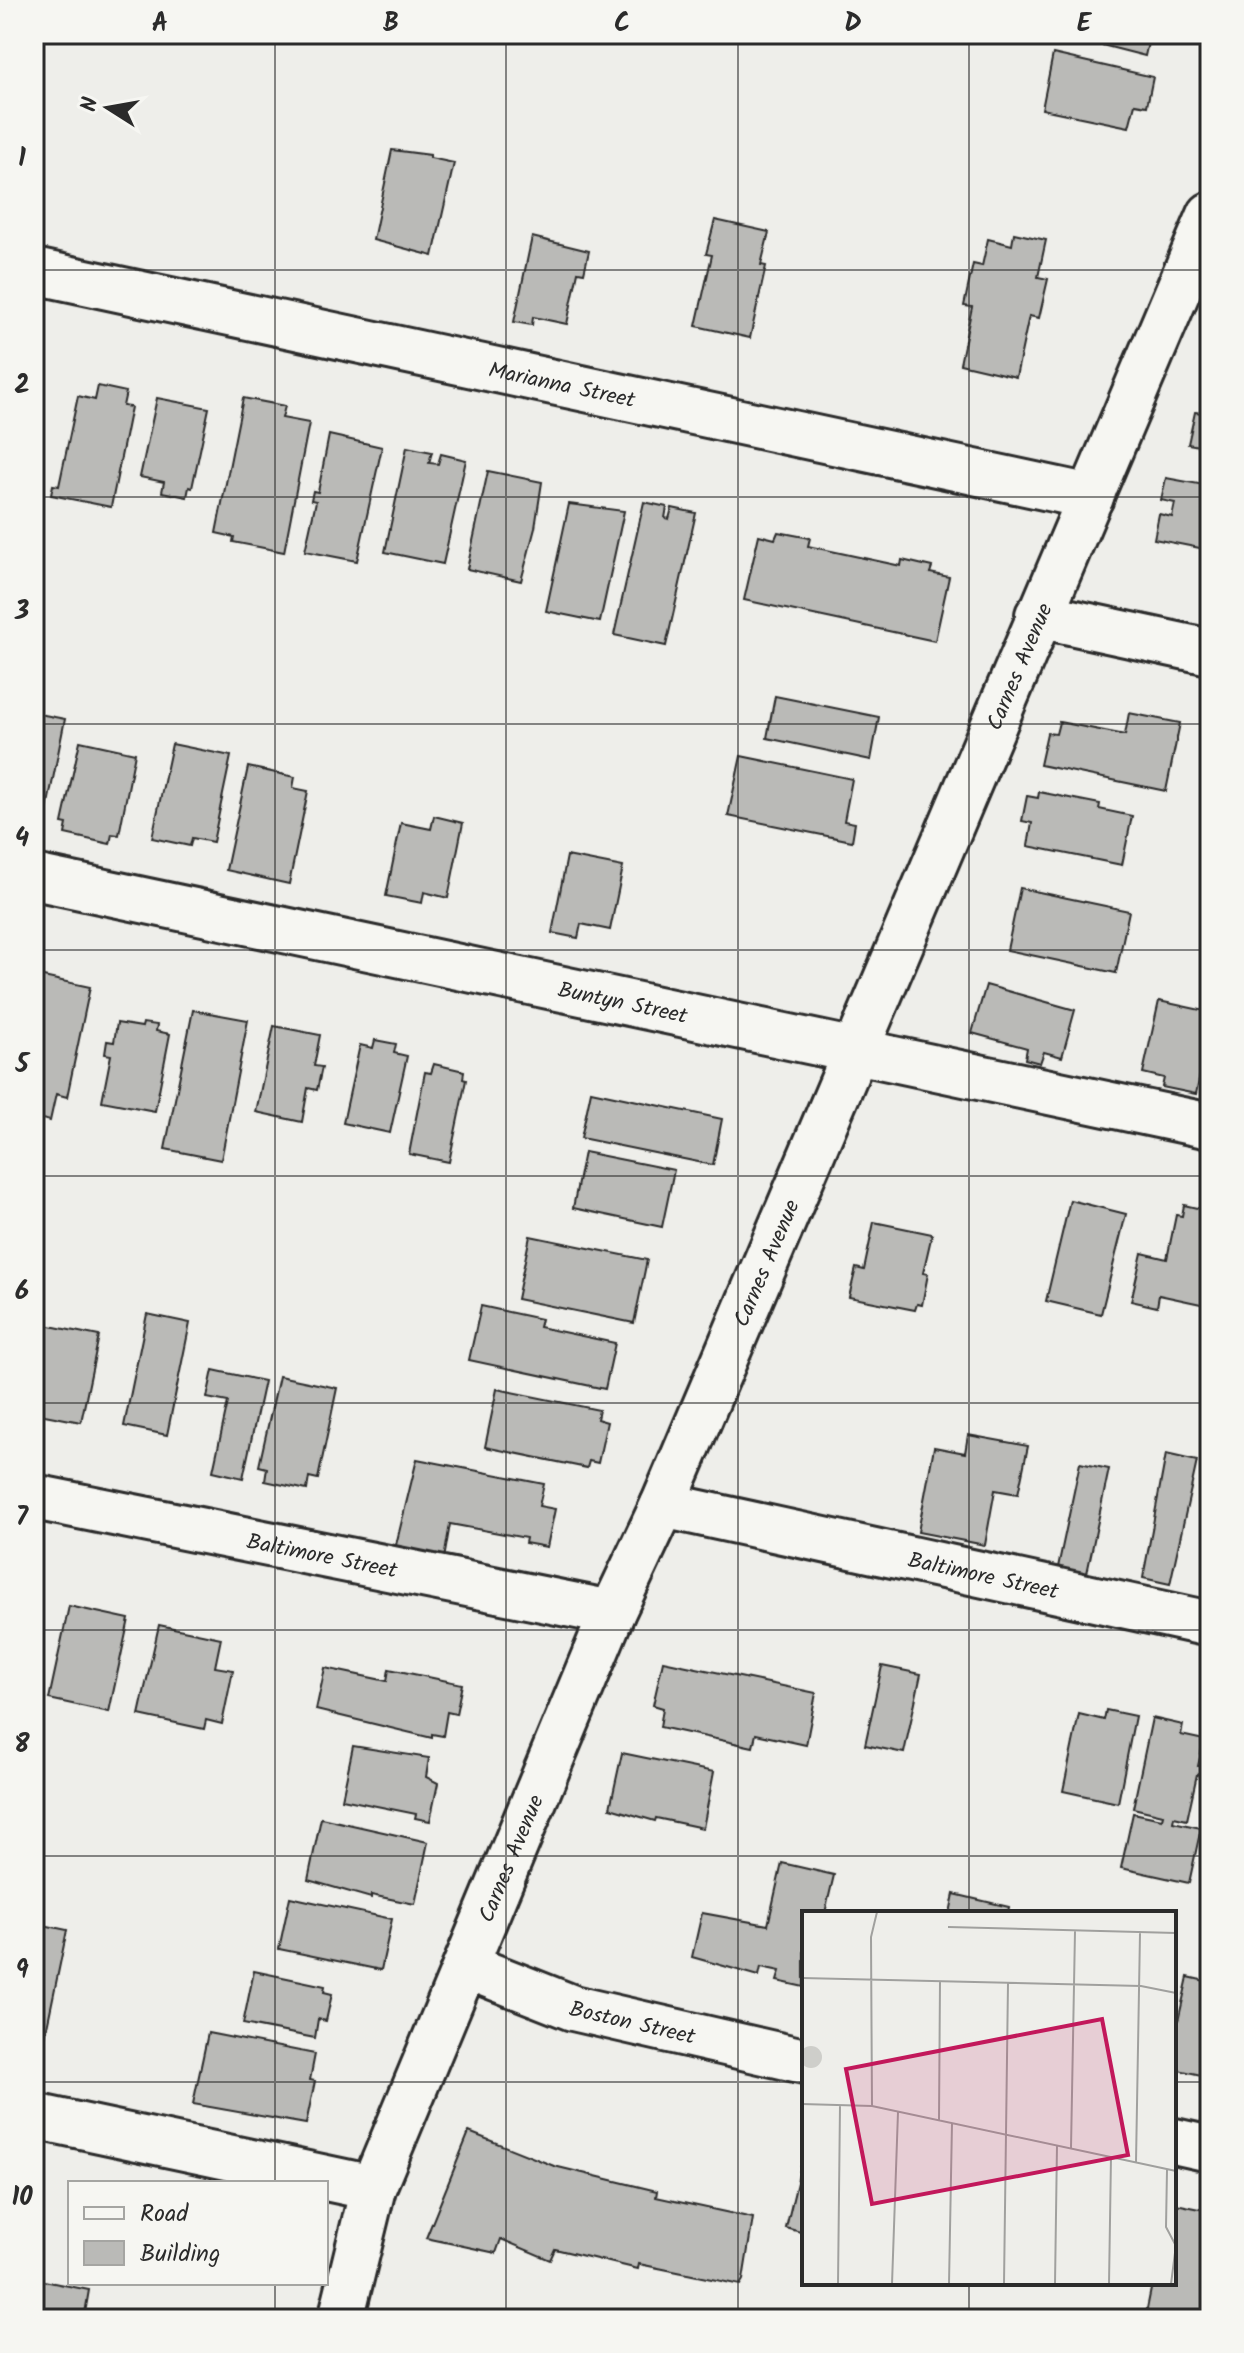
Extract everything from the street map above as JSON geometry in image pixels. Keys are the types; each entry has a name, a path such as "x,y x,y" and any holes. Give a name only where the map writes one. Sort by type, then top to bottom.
{"street":[{"name":"Carnes Avenue","path":"341,2319 373,2188 612,1613 663,1505 857,1052 1038,615 1210,215"},
{"name":"Marianna Street","path":"34,271 1091,497"},
{"path":"1038,615 1210,652"},
{"name":"Buntyn Street","path":"34,877 1210,1126"},
{"name":"Baltimore Street","path":"34,1497 612,1613"},
{"name":"Baltimore Street","path":"663,1505 1210,1624"},
{"name":"Boston Street","path":"466,1966 573,2008 802,2061"},
{"path":"34,2116 373,2188"},
{"path":"1176,2141 1210,2149"}],"building":[{"path":"1059,34 1150,34 1145,56"},
{"path":"1053,54 1153,77 1147,106 1135,104 1129,127 1042,109"},
{"path":"392,150 430,155 430,158 454,163 433,256 373,240"},
{"path":"715,220 769,232 761,265 766,266 750,338 696,326 712,255 706,254"},
{"path":"1014,233 1046,240 1038,277 1048,279 1039,318 1029,316 1016,377 960,364 972,307 964,306 973,264 982,266 988,239 1012,245"},
{"path":"532,237 589,251 584,273 578,272 567,324 533,317 532,325 514,322"},
{"path":"98,386 126,392 123,406 131,407 111,507 51,495 53,485 59,486 78,396 95,400"},
{"path":"157,398 209,408 192,488 189,487 187,497 162,492 164,482 140,477"},
{"path":"243,398 285,406 282,418 309,423 284,552 233,542 234,537 216,533"},
{"path":"1195,412 1210,414 1210,448 1188,444"},
{"path":"329,435 382,447 357,561 305,551 316,501 311,500 313,491 318,492"},
{"path":"407,447 432,452 429,463 438,464 441,454 466,460 443,564 385,552"},
{"path":"488,471 542,482 535,528 521,581 467,569"},
{"path":"1166,478 1210,486 1210,550 1154,539 1159,514 1172,517 1175,503 1161,500"},
{"path":"644,502 667,507 665,518 669,519 672,508 696,513 666,646 614,635"},
{"path":"569,504 624,511 600,622 546,611"},
{"path":"778,532 810,538 808,546 901,566 902,560 932,567 930,573 949,577 935,641 744,600 759,535 775,539"},
{"path":"775,696 879,717 871,760 767,738"},
{"path":"34,713 65,719 47,809 34,806"},
{"path":"1129,713 1180,723 1166,791 1040,765 1047,733 1056,734 1059,722 1125,735"},
{"path":"80,741 135,753 119,835 112,834 110,844 65,834 67,824 62,823"},
{"path":"172,744 231,756 213,842 192,838 190,846 152,838"},
{"path":"741,756 852,779 844,821 855,823 852,841 728,816"},
{"path":"248,767 295,777 293,788 308,791 289,884 226,870"},
{"path":"1039,792 1100,804 1099,809 1132,816 1122,865 1028,846 1032,823 1022,821 1027,796 1038,798"},
{"path":"434,816 463,823 448,898 424,892 422,903 386,896 401,823 431,829"},
{"path":"567,856 623,867 610,930 581,924 578,938 552,933"},
{"path":"1020,888 1129,911 1116,973 1007,950"},
{"path":"34,975 90,987 67,1097 56,1094 50,1121 34,1117"},
{"path":"986,985 1075,1010 1062,1057 1044,1052 1040,1063 1025,1059 1027,1048 972,1033"},
{"path":"1159,1001 1210,1012 1210,1029 1196,1094 1162,1087 1164,1078 1143,1073"},
{"path":"193,1010 248,1020 221,1160 165,1149"},
{"path":"117,1023 142,1027 143,1023 157,1025 156,1031 170,1034 155,1111 102,1101 111,1055 105,1054 107,1041 114,1042"},
{"path":"274,1026 320,1035 314,1066 322,1067 317,1090 308,1088 302,1122 256,1112"},
{"path":"375,1040 396,1044 394,1053 407,1056 390,1133 343,1123 360,1045 373,1048"},
{"path":"434,1064 464,1071 463,1079 466,1080 449,1162 409,1154 425,1072 431,1073"},
{"path":"591,1091 722,1119 713,1165 581,1138"},
{"path":"584,1152 674,1170 662,1227 573,1208"},
{"path":"1070,1200 1126,1214 1101,1314 1046,1301"},
{"path":"1184,1205 1210,1211 1210,1306 1159,1295 1157,1307 1131,1301 1142,1253 1167,1259 1176,1215 1182,1216"},
{"path":"874,1222 932,1234 923,1273 928,1274 922,1305 917,1304 915,1310 849,1297 856,1268 864,1270"},
{"path":"530,1236 647,1260 634,1323 517,1299"},
{"path":"481,1306 541,1319 539,1327 615,1343 605,1389 469,1360"},
{"path":"147,1314 190,1323 167,1435 124,1426"},
{"path":"40,1324 99,1336 81,1422 34,1413 34,1353"},
{"path":"213,1370 264,1381 243,1478 213,1471 228,1402 207,1398"},
{"path":"279,1376 337,1388 318,1479 309,1477 307,1490 265,1481 267,1468 259,1466"},
{"path":"497,1389 599,1410 597,1419 607,1422 598,1463 589,1461 587,1468 485,1447"},
{"path":"968,1435 1028,1446 1018,1494 995,1490 985,1545 918,1532 934,1447 965,1453"},
{"path":"1166,1454 1197,1461 1170,1584 1143,1578"},
{"path":"417,1459 544,1484 539,1506 555,1509 547,1547 525,1543 526,1538 450,1524 444,1559 395,1549"},
{"path":"1080,1463 1109,1469 1086,1578 1057,1572"},
{"path":"69,1606 129,1619 109,1712 49,1699"},
{"path":"159,1625 221,1638 215,1667 233,1670 222,1724 206,1720 204,1729 139,1715"},
{"path":"663,1661 816,1693 806,1745 756,1734 753,1747 660,1727 663,1708 653,1705"},
{"path":"882,1666 921,1674 904,1753 865,1745"},
{"path":"325,1668 387,1681 389,1669 462,1684 456,1714 447,1712 443,1736 432,1734 432,1738 316,1710"},
{"path":"1106,1710 1135,1716 1118,1803 1063,1791 1079,1714 1104,1720"},
{"path":"1152,1718 1183,1725 1181,1735 1204,1740 1198,1766 1203,1766 1201,1775 1197,1774 1187,1820 1174,1817 1173,1822 1201,1828 1189,1883 1121,1868 1133,1813 1162,1819 1163,1815 1133,1808"},
{"path":"353,1746 429,1758 426,1777 438,1783 430,1821 415,1818 416,1814 342,1799"},
{"path":"622,1753 714,1772 703,1828 656,1818 655,1821 610,1808"},
{"path":"321,1818 428,1842 415,1904 371,1895 371,1898 308,1880"},
{"path":"782,1863 834,1875 825,1911 802,1911 802,1987 777,1981 780,1971 761,1967 759,1976 692,1957 702,1913 768,1925"},
{"path":"954,1894 1009,1907 1008,1911 950,1911"},
{"path":"290,1897 392,1919 381,1970 279,1949"},
{"path":"34,1917 44,1919 43,1925 67,1930 42,2051 34,2049"},
{"path":"254,1971 325,1986 324,1992 332,1994 326,2021 318,2019 315,2038 243,2024"},
{"path":"1188,1977 1210,1982 1210,2077 1176,2069 1176,2030"},
{"path":"208,2033 315,2054 310,2080 315,2081 306,2124 193,2104"},
{"path":"469,2132 554,2166 657,2191 656,2197 753,2218 743,2280 740,2285 639,2264 638,2269 555,2249 550,2260 501,2239 496,2253 426,2238"},
{"path":"802,2161 802,2232 786,2228"},
{"path":"1176,2204 1210,2211 1210,2319 1145,2319 1152,2285 1176,2285"},
{"path":"34,2279 89,2290 84,2319 34,2319"}]}
